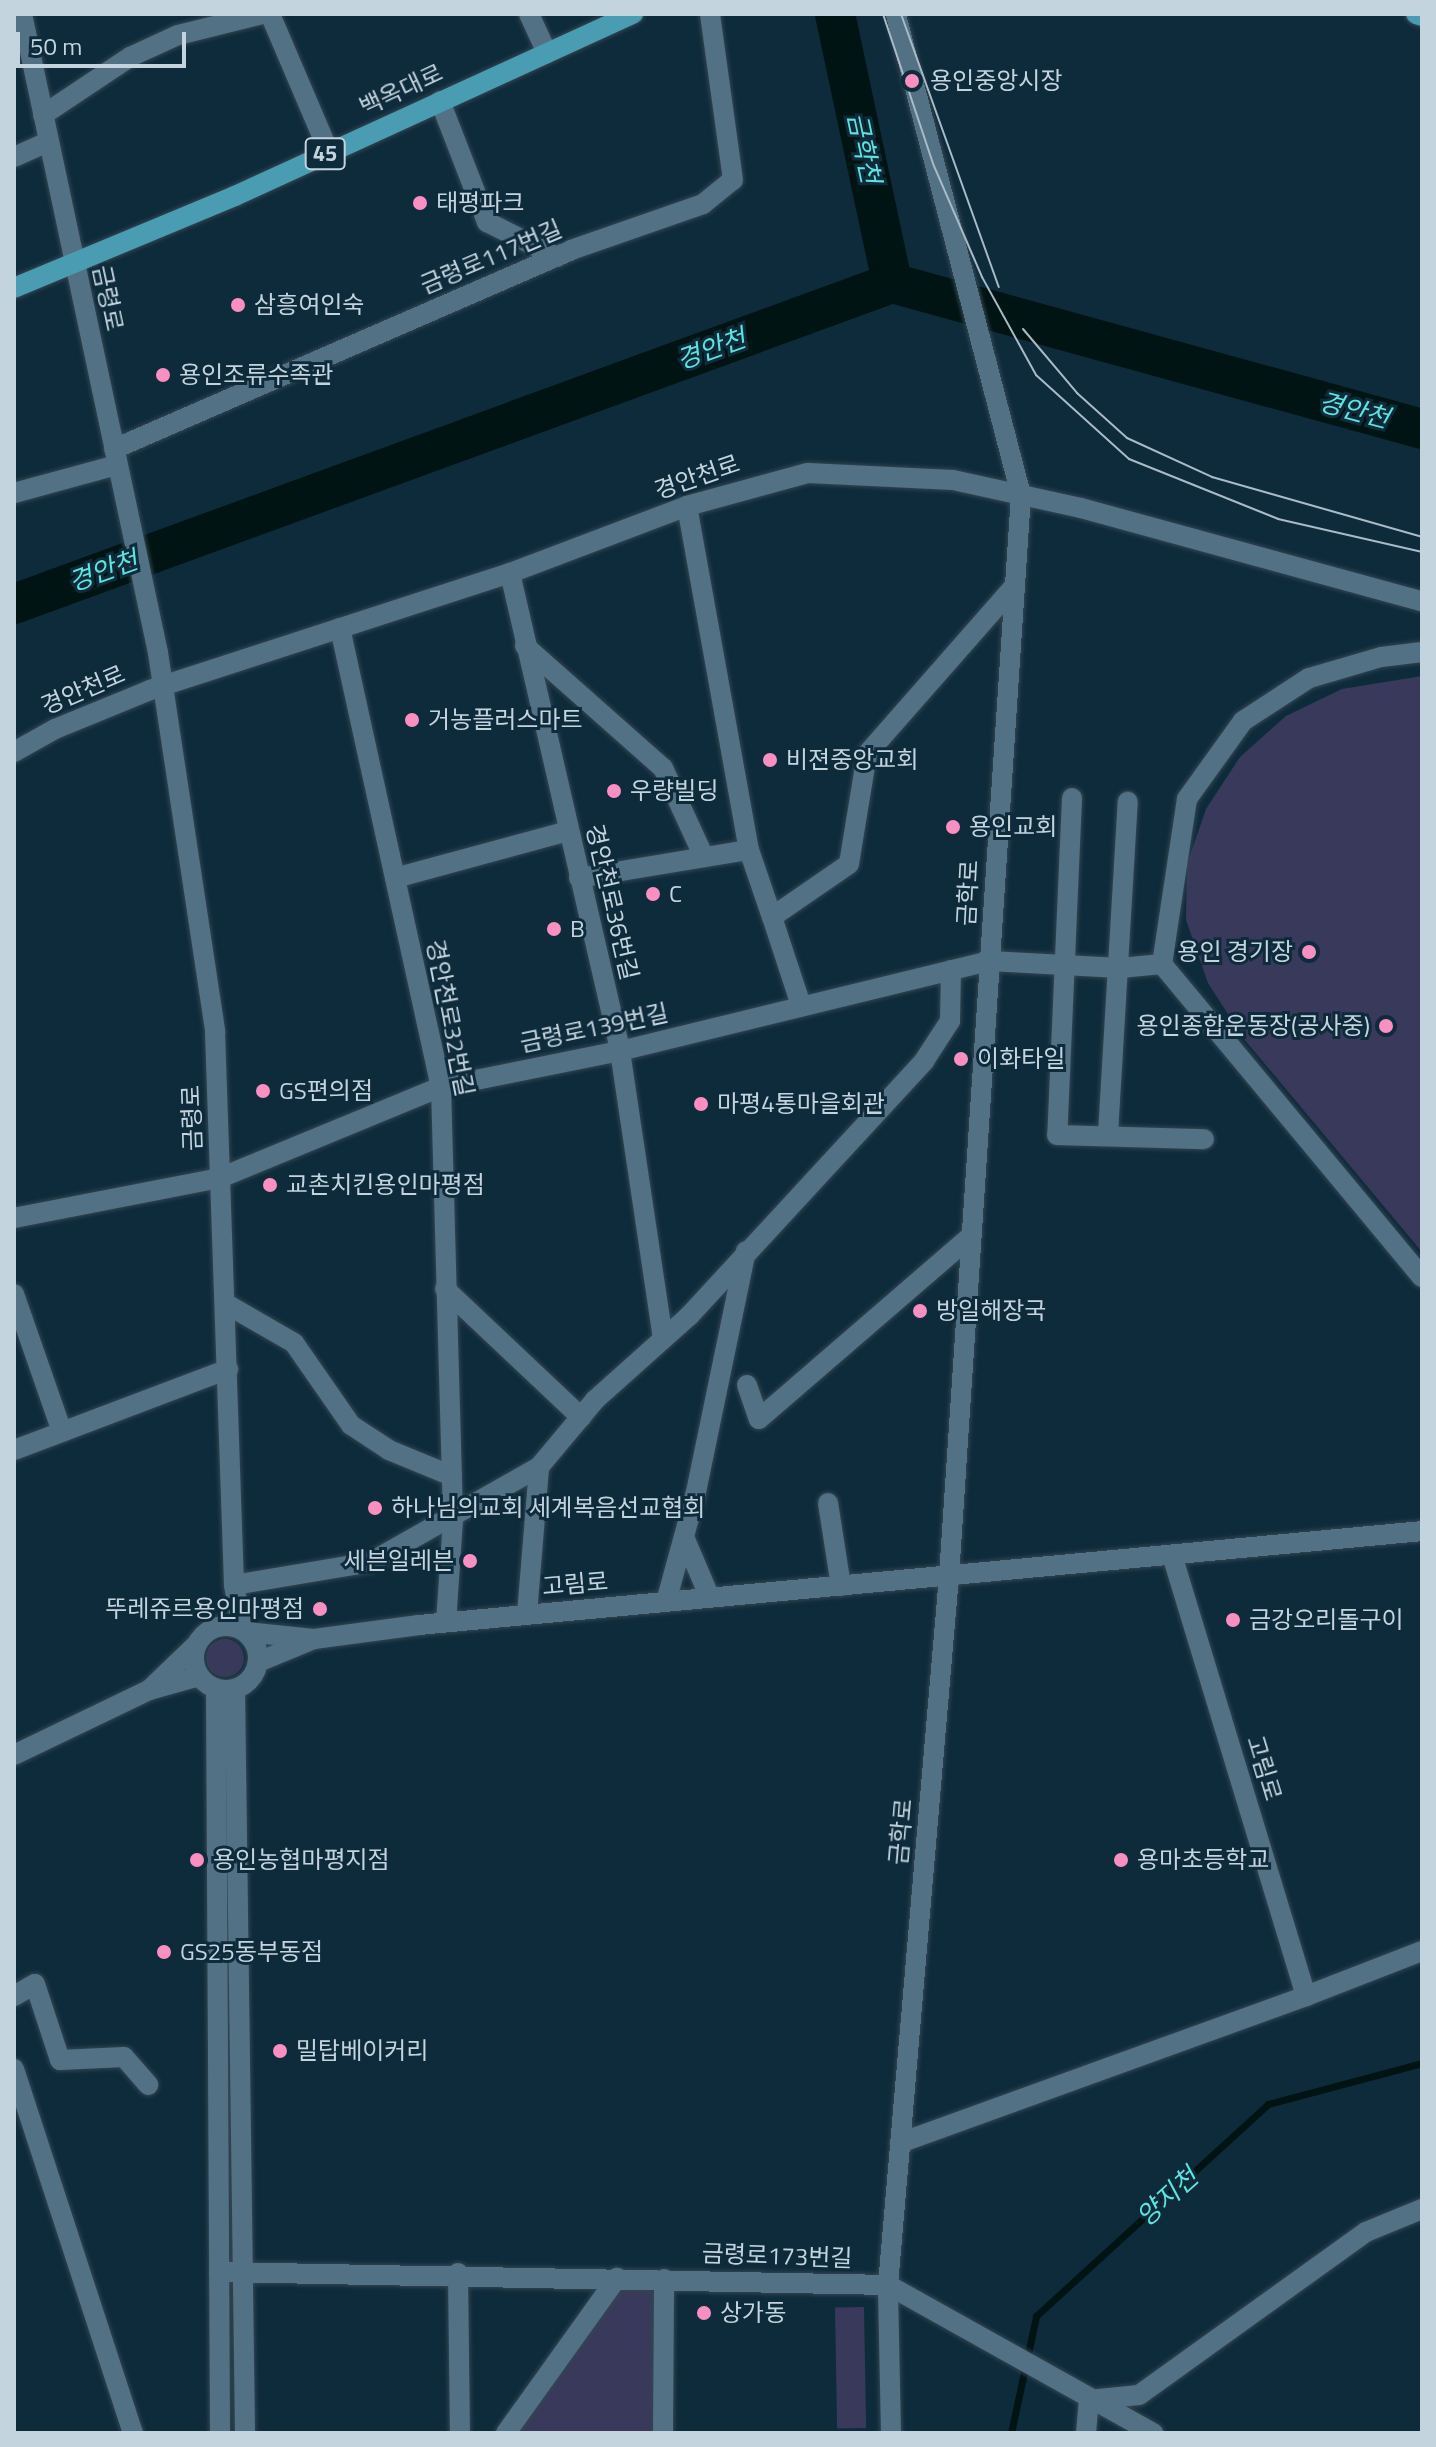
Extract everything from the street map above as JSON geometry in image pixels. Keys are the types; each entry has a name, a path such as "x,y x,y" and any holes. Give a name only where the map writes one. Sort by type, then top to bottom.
{"main road":[{"name":"백옥대로","path":"14,288 329,152 633,14"}],"street":[{"name":"금령로","path":"22,14 21,49 43,115 158,653 215,1032 228,1305 234,1585 244,1630"},
{"path":"43,115 130,57 166,40 213,23 263,14"},
{"path":"270,14 329,152"},
{"path":"529,14 547,53"},
{"name":"금령로117번길","path":"14,493 116,457 557,257 703,204 733,180 710,14"},
{"name":"금학로","path":"891,2433 888,2285 949,1576 1012,589 1021,495 896,14"},
{"path":"440,101 487,222 557,257"},
{"path":"14,157 48,142"},
{"name":"경안천로","path":"14,752 55,729 164,687 510,573 687,506 808,473 953,480 1021,495 1422,601"},
{"path":"687,506 749,850 801,1005"},
{"name":"경안천로36번길","path":"510,573 620,1051 663,1339"},
{"path":"772,917 849,864 867,754 1012,589"},
{"name":"경안천로32번길","path":"340,628 441,1087 453,1520 446,1622"},
{"path":"525,646 663,768 704,857"},
{"path":"1422,652 1381,657 1309,678 1243,721 1187,799 1162,964 1422,1277"},
{"path":"1072,798 1062,965 1057,1135 1204,1139"},
{"path":"1108,1134 1128,802"},
{"path":"395,878 568,831"},
{"path":"579,878 749,850"},
{"name":"금령로139번길","path":"14,1218 220,1178 441,1087 620,1051 990,961 1120,968 1162,964"},
{"path":"149,1690 200,1639 234,1585 371,1562 453,1520 539,1467 581,1417 663,1339 924,1061 950,1021 951,970"},
{"path":"747,1385 759,1419 972,1235"},
{"path":"666,1602 684,1537 747,1249"},
{"path":"445,1285 445,1294 581,1417"},
{"path":"14,1294 62,1432"},
{"path":"228,1305 294,1343 351,1425 389,1450 452,1476"},
{"path":"14,1450 228,1369"},
{"path":"527,1614 539,1467"},
{"path":"828,1503 841,1586"},
{"name":"고림로","path":"244,1630 314,1639 527,1614 1422,1531"},
{"path":"684,1537 710,1598"},
{"name":"고림로","path":"1172,1555 1306,1996"},
{"path":"200,1639 221,1626 244,1630 256,1645 258,1662 254,1676 225,1689"},
{"path":"199,1676 200,1639"},
{"name":"고림로","path":"258,1662 314,1639"},
{"path":"14,1755 149,1690 199,1676 225,1689"},
{"path":"220,2433 225,1689"},
{"path":"225,1689 247,2273 245,2433"},
{"path":"900,2143 1422,1951"},
{"path":"14,1996 35,1984 60,2060 124,2057 148,2085"},
{"path":"14,2069 133,2433"},
{"path":"1081,2395 1139,2395 1366,2232 1422,2209"},
{"name":"금령로173번길","path":"219,2272 458,2273 888,2285"},
{"path":"458,2273 460,2433"},
{"path":"506,2433 617,2278"},
{"path":"663,2433 664,2279"},
{"path":"888,2285 1153,2433"},
{"path":"1081,2395 1086,2433"},
{"path":"1081,2395 1119,2433"}],"shaded area":[{"name":"용인 경기장","path":"1422,676 1422,1252 1244,1039 1208,983 1186,920 1187,864 1206,809 1240,757 1286,716 1342,689"},
{"path":"225,1639 238,1645 244,1658 238,1671 225,1677 212,1671 206,1658 212,1645"},
{"path":"617,2278 664,2279 663,2433 506,2433"},
{"path":"864,2307 866,2428 837,2428 835,2308"}],"waterway":[{"name":"금학천","path":"835,14 892,283"},
{"name":"경안천","path":"14,604 892,283 1422,429"},
{"name":"양지천","path":"1011,2433 1036,2316 1268,2104 1422,2063"}],"tram line":[{"path":"883,14 934,166 982,277 1036,375 1129,459 1278,519 1422,552"},
{"path":"901,14 999,287"},
{"path":"1023,329 1077,393 1127,438 1212,477 1422,537"}],"place":[{"name":"용인중앙시장","path":"912,81"},
{"name":"태평파크","path":"420,203"},
{"name":"삼흥여인숙","path":"238,305"},
{"name":"용인조류수족관","path":"163,375"},
{"name":"거농플러스마트","path":"412,720"},
{"name":"비젼중앙교회","path":"770,760"},
{"name":"우량빌딩","path":"614,791"},
{"name":"용인교회","path":"953,827"},
{"name":"C","path":"653,894"},
{"name":"B","path":"554,929"},
{"name":"용인 경기장","path":"1309,952"},
{"name":"용인종합운동장(공사중)","path":"1386,1026"},
{"name":"이화타일","path":"961,1059"},
{"name":"GS편의점","path":"263,1091"},
{"name":"마평4통마을회관","path":"701,1104"},
{"name":"교촌치킨용인마평점","path":"270,1185"},
{"name":"방일해장국","path":"920,1311"},
{"name":"하나님의교회 세계복음선교협회","path":"375,1508"},
{"name":"세븐일레븐","path":"470,1561"},
{"name":"뚜레쥬르용인마평점","path":"320,1609"},
{"name":"금강오리돌구이","path":"1233,1620"},
{"name":"용인농협마평지점","path":"197,1860"},
{"name":"용마초등학교","path":"1121,1860"},
{"name":"GS25동부동점","path":"164,1952"},
{"name":"밀탑베이커리","path":"280,2051"},
{"name":"상가동","path":"704,2313"}]}
